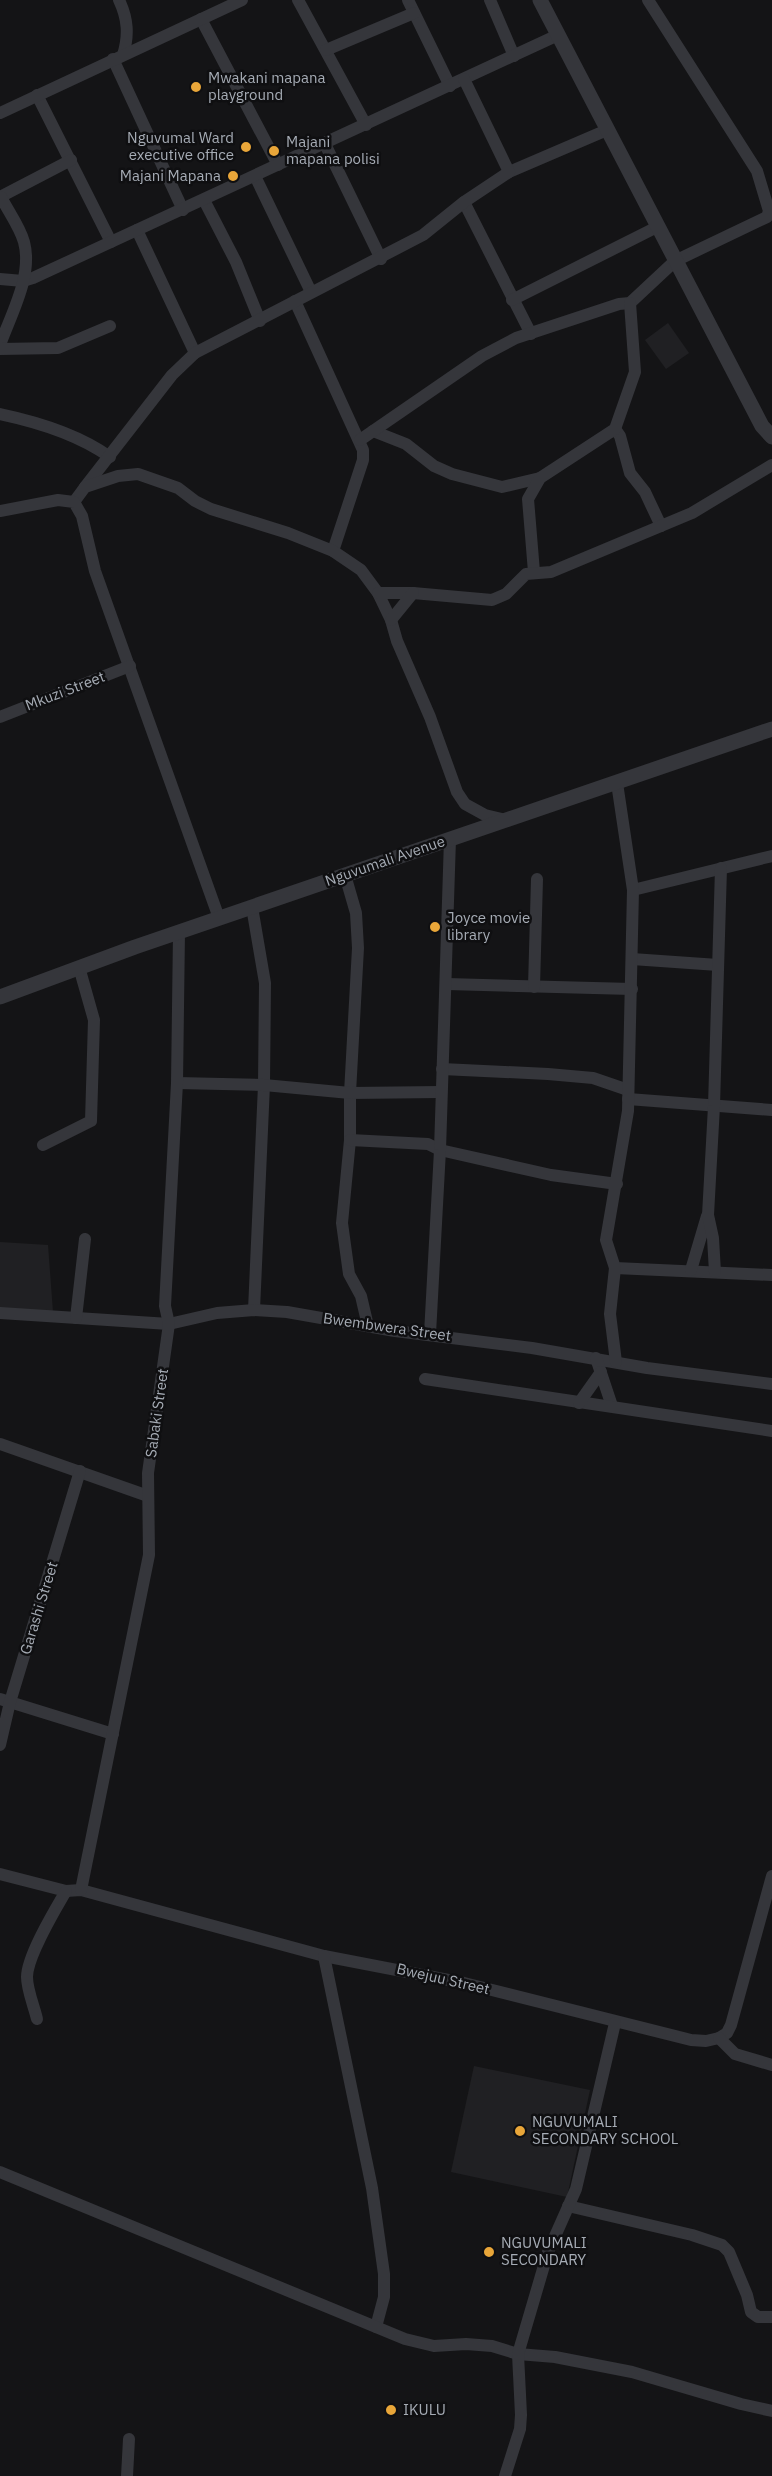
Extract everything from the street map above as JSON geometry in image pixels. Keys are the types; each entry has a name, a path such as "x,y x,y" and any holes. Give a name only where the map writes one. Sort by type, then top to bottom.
{"street":[{"path":"119,0 126,14 128,29 118,57 183,210"},
{"path":"0,113 242,0"},
{"path":"298,0 366,125"},
{"path":"408,0 450,86"},
{"path":"490,0 514,56"},
{"path":"540,0 762,426 772,437"},
{"path":"360,440 482,357 516,338 619,304 630,303 675,261 767,217 769,210 757,171 648,0"},
{"path":"326,50 414,13"},
{"path":"201,19 278,165"},
{"path":"0,279 23,281 183,210 558,36"},
{"path":"464,79 509,172"},
{"path":"37,95 111,242"},
{"path":"74,502 172,375 195,353 260,321 311,292 381,259 423,235 464,202 509,172 607,130"},
{"path":"325,144 381,259"},
{"path":"71,160 0,197 24,241 26,262 23,281 0,347 58,348 110,326"},
{"path":"255,176 311,292"},
{"path":"204,200 236,262 260,321"},
{"path":"464,202 531,334"},
{"path":"512,300 657,227"},
{"path":"137,230 195,353"},
{"path":"295,301 363,450 363,460 333,552"},
{"path":"372,431 406,444 434,466 452,474 502,487 540,478 615,429 635,372 630,303"},
{"path":"0,414 21,418 91,443 110,457"},
{"path":"615,429 620,436 630,473 645,492 662,526"},
{"path":"378,593 413,593 492,600 506,594 519,579 534,572 551,572 692,513 772,465"},
{"path":"85,488 118,476 138,474 178,488 195,501 211,509 288,533 333,552 361,570 378,593 391,620 457,792 465,804 485,815 507,820"},
{"path":"534,572 528,499 540,478"},
{"path":"0,511 58,500 74,502"},
{"path":"74,502 82,516 95,571 219,918"},
{"path":"391,620 413,593"},
{"name":"Mkuzi Street","path":"0,717 130,666"},
{"name":"Nguvumali Avenue","path":"0,997 345,874 772,729"},
{"path":"616,1362 610,1314 615,1268 606,1240 617,1184 628,1095 633,890 617,783"},
{"path":"430,1334 447,984 450,839"},
{"path":"633,890 772,856"},
{"path":"691,1270 708,1215 714,1106 721,868"},
{"path":"345,874 356,913 358,948 350,1094 350,1140 342,1223 349,1274 360,1293 368,1326"},
{"path":"534,987 537,879"},
{"path":"252,907 265,983 264,1085 254,1310"},
{"name":"Sabaki Street","path":"81,1890 149,1555 148,1473 169,1324 165,1306 177,1083 179,932"},
{"path":"632,959 718,965"},
{"path":"43,1145 91,1121 94,1020 79,968"},
{"path":"447,984 632,989"},
{"path":"442,1069 593,1078 628,1095 714,1106 772,1110"},
{"path":"177,1083 264,1085 350,1094 441,1092"},
{"path":"350,1140 428,1144 440,1150 541,1173 617,1184"},
{"path":"708,1215 713,1238 715,1272"},
{"path":"76,1318 85,1239"},
{"path":"615,1268 772,1275"},
{"name":"Bwembwera Street","path":"0,1313 169,1324 217,1313 254,1310 287,1312 368,1326 772,1384"},
{"path":"596,1358 612,1406"},
{"path":"579,1402 601,1372"},
{"path":"425,1379 772,1431"},
{"path":"0,1444 148,1496"},
{"name":"Garashi Street","path":"0,1745 5,1701 80,1471"},
{"path":"5,1701 113,1734"},
{"name":"Bwejuu Street","path":"0,1874 66,1891 81,1890 324,1956 410,1970 615,2023 691,2040 706,2041 719,2038"},
{"path":"772,1876 769,1898 731,2025 719,2038 735,2054 772,2065"},
{"path":"37,2019 27,1978 28,1970 47,1923 66,1891"},
{"path":"324,1956 372,2188 384,2274 384,2297 376,2327"},
{"path":"505,2476 520,2429 518,2354 548,2252 576,2189 615,2023"},
{"path":"0,2172 405,2339 434,2346 466,2344 492,2346 518,2354 555,2357 632,2372 772,2411"},
{"path":"568,2206 692,2235 722,2245 729,2252 747,2295 751,2312 758,2317 772,2317"},
{"path":"126,2476 129,2439"}],"shaded area":[{"path":"668,323 689,353 666,369 645,340"},
{"path":"0,1242 48,1245 53,1312 0,1308"},
{"name":"NGUVUMALI SECONDARY SCHOOL","path":"474,2066 590,2090 567,2197 451,2172"}],"place":[{"name":"Mwakani mapana playground","path":"196,87"},
{"name":"Nguvumal Ward executive office","path":"246,147"},
{"name":"Majani mapana polisi","path":"274,151"},
{"name":"Majani Mapana","path":"233,176"},
{"name":"Joyce movie library","path":"435,927"},
{"name":"NGUVUMALI SECONDARY SCHOOL","path":"520,2131"},
{"name":"NGUVUMALI SECONDARY","path":"489,2252"},
{"name":"IKULU","path":"391,2410"}]}
